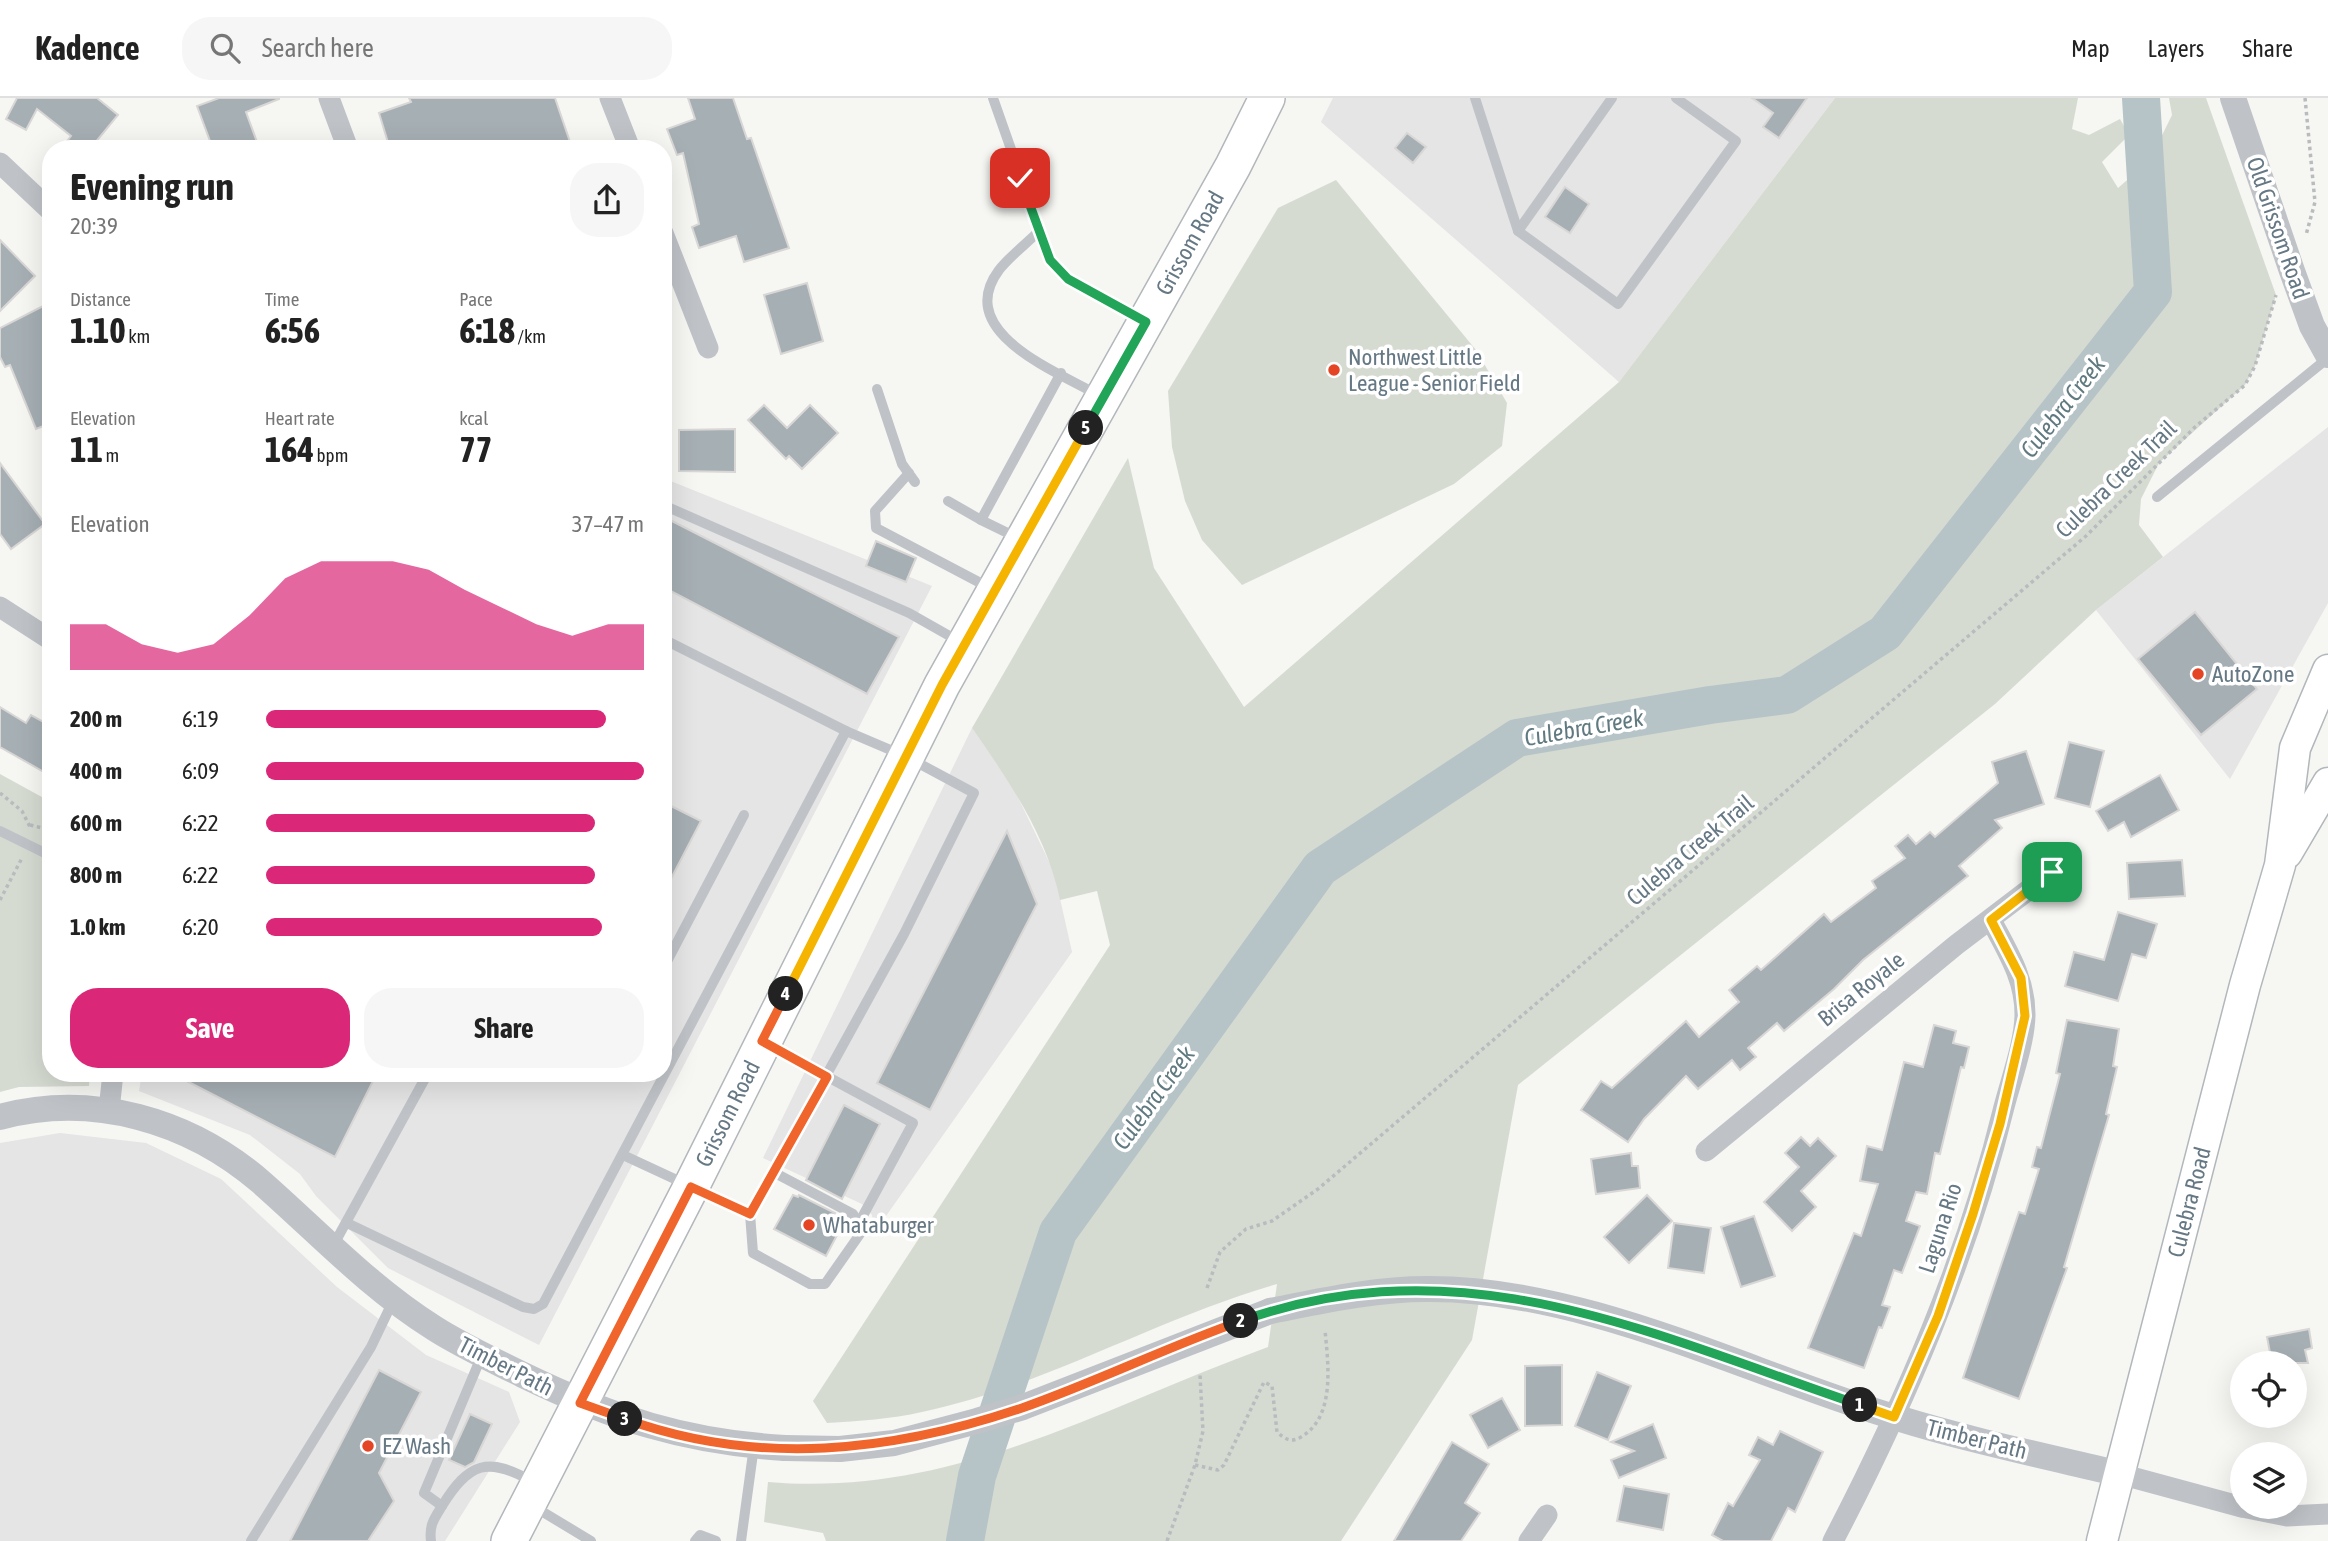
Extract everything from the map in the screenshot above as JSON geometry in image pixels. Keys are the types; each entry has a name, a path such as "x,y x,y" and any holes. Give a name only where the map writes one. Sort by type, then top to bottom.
{"main road":[{"name":"Grissom Road","path":"509,1541 965,644 1233,166 1267,98"},
{"name":"Culebra Road","path":"2102,1541 2245,985 2280,865 2295,748 2328,670"},
{"name":"Culebra Road","path":"2280,865 2328,783"}],"street":[{"path":"328,98 344,140"},
{"path":"610,98 626,140"},
{"name":"Old Grissom Road","path":"2234,98 2292,271 2326,349"},
{"path":"0,163 42,203"},
{"path":"672,256 708,348"},
{"path":"0,607 42,634"},
{"name":"Brisa Royale","path":"1706,1151 1956,945 2052,872"},
{"name":"Laguna Rio","path":"1833,1541 1871,1469 1938,1316 2000,1124 2025,1016 2021,978 1991,920"},
{"path":"109,1110 112,1082"},
{"name":"Timber Path","path":"0,1117 44,1108 74,1107 135,1114 167,1127 228,1158 259,1180 332,1249 393,1301 482,1355 580,1403 649,1427 727,1444 841,1449 894,1443 1023,1407 1270,1311 1348,1296 1427,1289 1510,1296 1590,1313 1894,1417 2120,1474"},
{"path":"2120,1474 2230,1504"},
{"path":"2307,1515 2328,1514"},
{"path":"1529,1541 1546,1515"}],"lane":[{"path":"993,98 1050,260 1068,279 1146,322"},
{"path":"1475,98 1518,231 1618,303 1736,141 1676,98"},
{"path":"1518,231 1612,98"},
{"path":"1038,232 1000,269 992,285 988,306 992,323 1005,340 1103,398"},
{"path":"2157,497 2326,349"},
{"path":"981,520 1060,373"},
{"path":"877,389 902,464 912,478 875,511 876,528 994,591"},
{"path":"948,501 1023,540"},
{"path":"672,509 909,613 965,644"},
{"path":"672,644 846,731 906,757 974,793 904,934 775,1173 750,1214 753,1253 810,1284 825,1284 860,1234 859,1223 853,1214 775,1173"},
{"path":"672,1062 846,731"},
{"path":"672,952 744,815"},
{"path":"0,831 42,852"},
{"path":"762,1041 913,1123 859,1223"},
{"path":"332,1249 423,1082"},
{"path":"346,1223 523,1307 534,1309 542,1304 661,1082"},
{"path":"623,1155 750,1214"},
{"path":"251,1541 371,1348 393,1301"},
{"path":"442,1506 425,1493 482,1355"},
{"path":"741,1541 754,1446"},
{"path":"430,1541 429,1527 458,1479 486,1466 506,1467 591,1541"},
{"path":"695,1541 700,1535 716,1541"}],"path":[{"path":"2305,98 2315,202 2305,238"},
{"name":"Culebra Creek Trail","path":"1207,1288 1220,1252 1246,1229 1272,1221 1318,1189 2076,544 2195,427 2245,385 2255,366 2269,313 2280,287"},
{"path":"30,825 42,828"},
{"path":"1195,1465 1218,1470 1224,1465 1264,1382 1272,1386 1277,1432 1286,1440 1306,1434 1317,1419 1326,1393 1325,1330"},
{"path":"1167,1541 1195,1465 1203,1422 1200,1375"}],"shaded area":[{"path":"1333,98 1835,98 1619,382 1321,122"},
{"path":"1835,98 2078,98 2072,129 2089,135 2120,119 2129,135 2102,162 2118,188 2150,160 2172,115 2169,98 2206,98 2276,295 2255,366 2245,385 2159,463 2141,499 2139,525 2163,557 2096,610 1995,704 1518,1085 1472,1340 1341,1541 826,1541 823,1533 764,1522 768,1482 836,1483 901,1476 963,1462 1085,1421 1268,1347 1277,1284 1233,1298 1056,1369 967,1401 899,1416 827,1423 813,1401 1110,945 1097,891 1060,900 1054,876 1036,831 1013,789 972,728 1128,458 1154,568 1244,707 1619,382"},
{"name":"Northwest Little League - Senior Field","path":"1336,180 1476,350 1507,403 1502,446 1454,484 1242,585 1202,540 1185,501 1172,447 1168,391 1278,208"},
{"path":"2328,427 2328,603 2230,779 2096,610"},
{"path":"672,482 932,586 539,1345 388,1268 316,1196 300,1174 250,1135 139,1091 140,1082 672,1082"},
{"path":"972,728 1013,787 1054,872 1072,952 874,1233 872,1215 862,1204 763,1158"},
{"path":"0,774 42,797 42,1082 89,1082 89,1086 19,1087 0,1092"},
{"path":"60,1133 146,1143 221,1179 337,1287 426,1355 509,1392 520,1422 445,1541 0,1541 0,1143"}],"building":[{"path":"17,98 97,98 118,115 97,140 68,140 71,136 37,109 26,130 6,119"},
{"path":"219,98 279,98 246,112 256,140 210,140 197,106"},
{"path":"409,98 555,98 569,140 387,140 379,113 411,102"},
{"path":"688,98 733,98 747,139 751,138 789,248 744,262 736,236 699,248 692,227 699,224 683,153 677,155 667,129 695,119"},
{"path":"1752,98 1807,98 1779,138 1763,127 1773,113"},
{"path":"1407,133 1426,147 1413,163 1395,148"},
{"path":"1565,187 1589,204 1570,233 1545,217"},
{"path":"0,240 35,276 0,311"},
{"path":"807,283 823,341 781,354 764,295"},
{"path":"42,307 42,427 36,429 10,365 5,367 0,357 0,328"},
{"path":"764,405 787,428 810,405 838,433 802,469 789,456 786,459 748,420"},
{"path":"735,429 735,472 679,471 679,430"},
{"path":"0,463 42,520 42,526 11,549 0,534"},
{"path":"672,521 899,637 867,694 672,592"},
{"path":"876,541 916,558 906,582 866,566"},
{"name":"AutoZone","path":"2195,612 2257,689 2201,735 2138,659"},
{"path":"0,707 26,723 31,715 42,721 42,771 0,747"},
{"path":"2069,742 2104,751 2090,807 2055,798"},
{"path":"2026,751 2044,804 1995,820 2002,828 1959,866 1968,876 1863,960 1834,989 1784,1031 1777,1023 1748,1048 1756,1057 1740,1070 1732,1060 1698,1089 1686,1076 1644,1119 1628,1142 1581,1110 1601,1081 1612,1088 1686,1021 1699,1037 1739,1002 1729,990 1757,966 1761,970 1824,914 1831,922 1876,888 1872,881 1905,858 1895,846 1908,835 1916,844 1930,832 1935,837 1998,783 1992,762"},
{"path":"2160,775 2179,810 2131,837 2124,822 2108,831 2096,811"},
{"path":"672,806 701,821 672,877"},
{"path":"1007,831 1037,904 930,1110 877,1083"},
{"path":"2182,860 2185,896 2129,899 2127,863"},
{"path":"2118,912 2157,924 2146,958 2132,954 2118,1001 2065,986 2074,952 2104,960"},
{"path":"2067,1020 2119,1029 2113,1066 2117,1067 2106,1114 2109,1115 2064,1267 2067,1268 2019,1399 1963,1378 2019,1212 2025,1214 2039,1169 2032,1167 2037,1147 2041,1148 2060,1074 2056,1073"},
{"path":"1934,1025 1956,1031 1953,1043 1969,1047 1964,1068 1961,1067 1940,1154 1935,1153 1927,1194 1916,1192 1906,1221 1920,1226 1902,1273 1894,1270 1882,1305 1890,1307 1882,1328 1879,1327 1864,1368 1808,1348 1854,1233 1861,1236 1878,1184 1860,1181 1867,1146 1882,1150 1904,1062 1923,1067"},
{"path":"189,1082 372,1082 335,1157"},
{"path":"844,1105 880,1124 842,1199 806,1180"},
{"path":"1801,1137 1810,1146 1818,1138 1836,1156 1801,1191 1816,1207 1792,1231 1764,1202 1799,1167 1785,1153"},
{"path":"1631,1153 1632,1166 1638,1166 1640,1188 1596,1194 1591,1159"},
{"name":"Whataburger","path":"793,1195 799,1195 835,1213 834,1216 844,1222 826,1256 774,1229"},
{"path":"1647,1195 1672,1221 1629,1263 1604,1237"},
{"path":"1754,1216 1775,1276 1741,1287 1721,1227"},
{"path":"1674,1223 1711,1228 1704,1273 1668,1268"},
{"path":"2309,1329 2312,1348 2305,1351 2270,1351 2267,1337"},
{"path":"1562,1365 1562,1425 1525,1426 1525,1366"},
{"path":"379,1370 421,1392 379,1473 394,1501 368,1541 290,1541"},
{"path":"1597,1372 1631,1386 1608,1440 1575,1426"},
{"path":"1502,1398 1520,1430 1488,1448 1470,1415"},
{"path":"470,1414 492,1424 474,1462 465,1467 449,1460"},
{"path":"1653,1424 1666,1458 1619,1478 1611,1460 1634,1451 1611,1442"},
{"path":"1780,1431 1823,1452 1795,1512 1788,1508 1771,1541 1723,1541 1712,1535 1728,1503 1733,1506 1760,1460 1749,1455 1758,1437 1773,1445"},
{"path":"1452,1442 1489,1464 1465,1503 1480,1513 1461,1541 1394,1541"},
{"path":"1624,1486 1669,1494 1663,1530 1617,1521"}],"waterway":[{"name":"Culebra Creek","path":"965,1541 977,1476 1058,1232 1320,868 1517,738 1710,705 1787,695 1885,633 2153,292 2141,98"}],"place":[{"name":"Northwest Little League - Senior Field","path":"1334,370"},
{"name":"AutoZone","path":"2198,674"},
{"name":"Whataburger","path":"809,1225"},
{"name":"EZ Wash","path":"368,1446"}],"route":[{"path":"1020,178 1050,260 1068,279 1146,322 942,685 762,1041 827,1077 750,1214 691,1187 580,1403 649,1427 727,1444 841,1449 894,1443 1023,1407 1210,1332 1270,1311 1348,1296 1427,1289 1510,1296 1590,1313 1894,1417 1938,1316 1973,1214 2000,1124 2025,1016 2021,978 1991,920 2052,872"}]}
